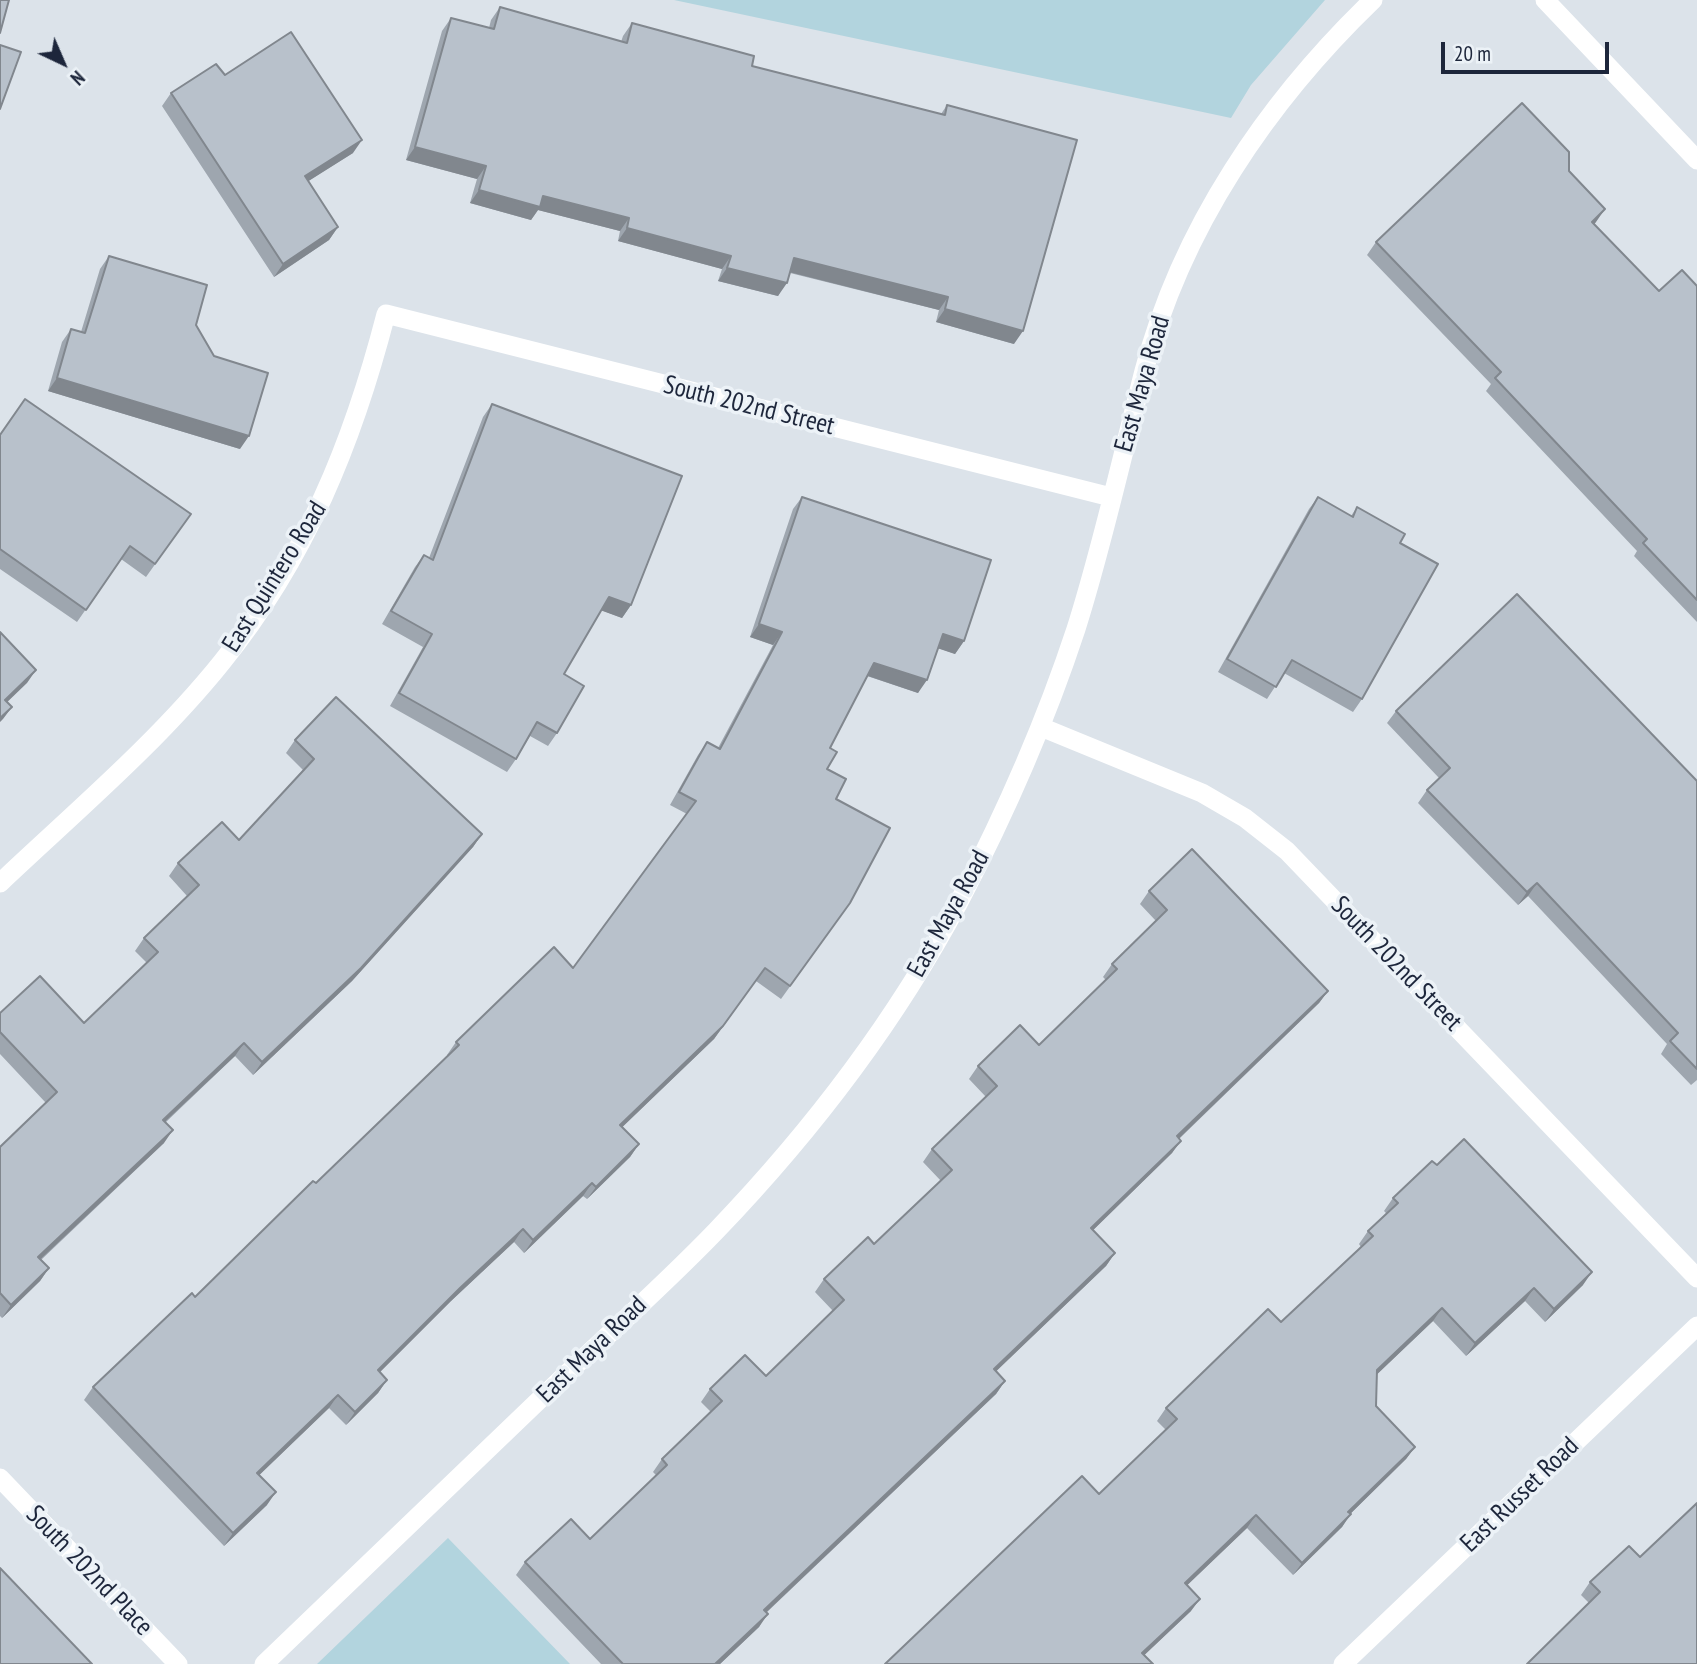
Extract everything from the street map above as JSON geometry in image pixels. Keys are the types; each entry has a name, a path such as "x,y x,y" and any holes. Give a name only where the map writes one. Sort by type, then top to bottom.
{"street":[{"name":"East Maya Road","path":"264,1664 716,1231 784,1155 848,1076 905,993 957,905 1003,814 1041,727 1077,626 1144,371 1167,303 1195,237 1230,173 1271,113 1316,57 1373,0"},
{"path":"1545,0 1697,160"},
{"name":"South 202nd Street","path":"386,314 1111,497"},
{"name":"East Quintero Road","path":"0,883 160,730 222,663 265,604 302,542 334,478 360,410 386,314"},
{"name":"South 202nd Street","path":"1041,727 1202,793 1245,818 1287,851 1697,1278"},
{"name":"East Russet Road","path":"1343,1664 1697,1326"},
{"name":"South 202nd Place","path":"0,1478 178,1664"}],"shaded area":[{"path":"674,0 1325,0 1251,85 1231,118"},
{"path":"448,1538 570,1664 317,1664"}],"building":[{"path":"0,0 9,0 0,33"},
{"path":"500,7 627,43 632,23 754,56 752,66 945,115 947,105 1077,140 1023,331 945,309 948,297 794,258 787,283 727,268 731,256 627,228 629,218 543,196 540,207 479,190 486,166 415,147 451,18 494,29"},
{"path":"291,32 362,140 305,176 338,227 283,264 171,93 216,64 225,75"},
{"path":"0,45 21,52 0,109"},
{"path":"1522,103 1569,152 1569,171 1605,209 1592,222 1659,291 1682,270 1697,286 1697,600 1643,543 1647,539 1495,378 1501,372 1376,242"},
{"path":"109,256 207,285 196,325 214,356 268,373 249,436 57,378 71,329 85,333"},
{"path":"25,399 191,514 155,564 130,546 86,610 0,549 0,435"},
{"path":"492,404 682,476 631,605 609,597 564,674 584,686 557,733 537,722 516,759 399,693 432,634 391,611 424,555 433,560"},
{"path":"802,497 991,560 964,641 943,634 927,680 874,663 830,748 837,752 827,769 846,779 836,799 890,828 850,903 790,986 765,968 723,1026 620,1125 639,1144 596,1187 592,1183 533,1240 523,1229 378,1370 387,1380 355,1412 338,1395 257,1473 276,1492 233,1533 93,1387 192,1293 195,1297 313,1181 316,1183 459,1045 456,1042 554,947 573,968 696,801 679,792 707,742 720,749 782,632 759,624"},
{"path":"1318,497 1353,517 1357,507 1405,534 1400,543 1438,564 1362,699 1292,660 1276,687 1227,659"},
{"path":"1517,594 1697,781 1697,1069 1670,1041 1678,1033 1537,883 1527,892 1427,790 1450,768 1396,711"},
{"path":"0,632 36,670 5,700 12,707 0,718"},
{"path":"336,697 482,834 361,968 262,1062 244,1043 163,1120 173,1130 38,1257 49,1268 11,1305 0,1293 0,1147 57,1092 0,1032 0,1013 40,976 84,1023 158,952 144,938 199,885 178,863 222,822 239,840 314,759 295,740"},
{"path":"1192,849 1328,991 1177,1136 1181,1141 1091,1228 1115,1253 994,1369 1005,1381 764,1610 768,1614 715,1664 623,1664 525,1562 571,1519 590,1539 667,1465 662,1459 722,1401 710,1389 745,1355 766,1376 844,1300 824,1279 868,1237 874,1244 952,1170 932,1149 997,1086 978,1066 1020,1025 1039,1045 1117,969 1112,964 1167,910 1149,891"},
{"path":"1464,1139 1592,1272 1554,1309 1534,1288 1475,1343 1442,1308 1377,1370 1376,1406 1415,1447 1348,1512 1351,1514 1302,1563 1256,1515 1185,1583 1200,1599 1142,1653 1153,1664 885,1664 1082,1476 1099,1494 1177,1419 1166,1408 1268,1309 1281,1322 1373,1236 1368,1231 1398,1203 1393,1198 1432,1161 1437,1165"},
{"path":"1697,1503 1697,1664 1527,1664 1600,1592 1590,1582 1629,1546 1640,1557"},
{"path":"0,1568 92,1664 0,1664"}]}
